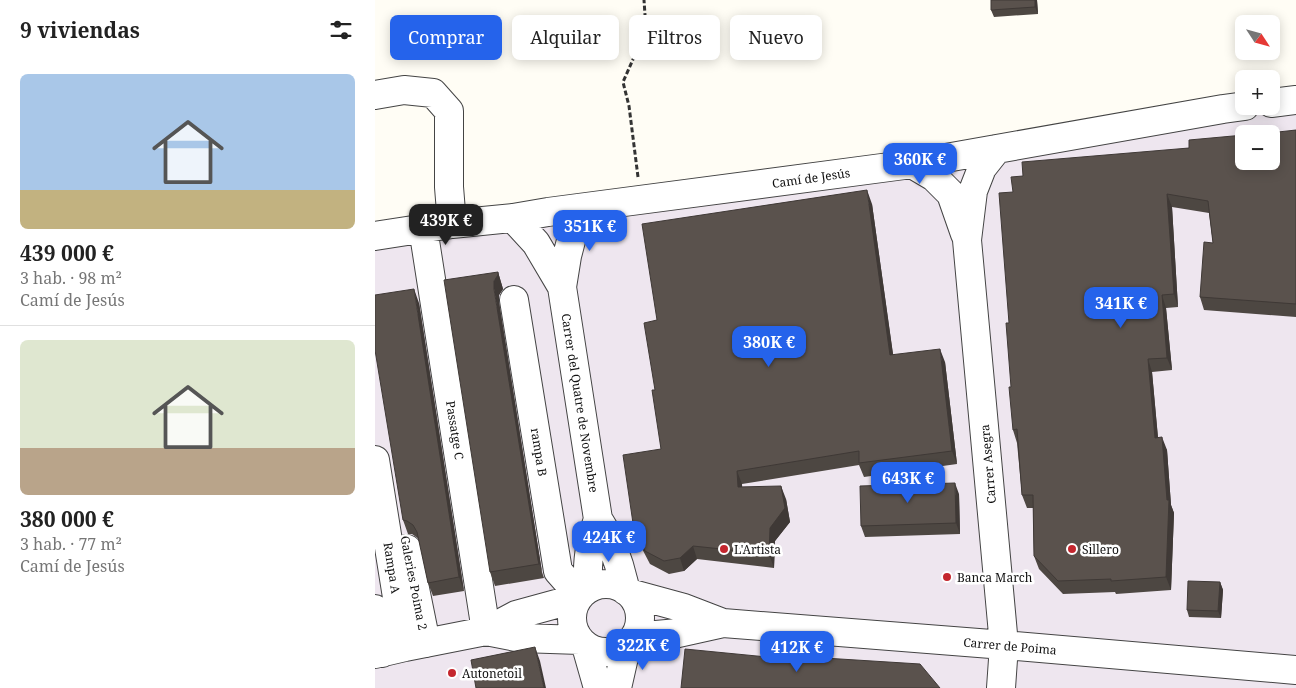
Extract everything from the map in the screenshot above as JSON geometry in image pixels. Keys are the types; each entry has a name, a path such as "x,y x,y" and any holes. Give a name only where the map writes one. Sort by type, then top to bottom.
{"street":[{"path":"375,95 405,90 433,93 449,110 449,187 452,224"},
{"path":"1280,102 1296,100"},
{"name":"Camí de Jesús","path":"375,236 452,224 513,218 912,164 1235,107"},
{"path":"967,240 973,191 982,168 997,149"},
{"path":"912,164 934,177 951,194 967,240"},
{"name":"Carrer del Quatre de Novembre","path":"587,207 573,233 562,287 598,519 610,539 628,592"},
{"name":"Carrer del Quatre de Novembre","path":"513,218 536,243 562,287"},
{"name":"Passatge C","path":"423,228 486,632"},
{"name":"Carrer Asegra","path":"967,240 1004,645 1001,688"},
{"name":"rampa B","path":"514,300 558,572 582,594"},
{"name":"Rampa A","path":"375,460 397,649"},
{"name":"Carrer del Quatre de Novembre","path":"582,594 590,542 598,519"},
{"name":"Galeries Poima 2","path":"397,649 402,523"},
{"path":"375,609 397,649 486,632 517,615 582,594 599,585 609,584 620,587 635,600 639,609 640,619 638,628 630,640 617,688"},
{"name":"Carrer de Poima","path":"628,592 684,608 723,623 1296,670"},
{"path":"582,594 573,608 572,620 574,631 583,643 598,688"},
{"name":"Carrer de Poima","path":"630,640 678,633 723,623"},
{"path":"486,632 521,638 583,643 597,650 607,652 618,649 630,640"}],"path":[{"path":"641,200 629,106 623,82 646,30 644,0"}],"shaded area":[{"path":"1296,108 1296,688 375,688 375,231 1245,115 1280,115 1280,110"}],"building":[{"path":"991,0 1035,0 1035,7 991,10"},
{"path":"1296,130 1296,304 1200,297 1204,242 1213,243 1208,201 1167,194 1174,294 1162,295 1167,358 1148,359 1155,438 1162,437 1167,500 1169,500 1166,577 1111,581 1111,579 1058,581 1034,556 1033,495 1022,495 1017,429 1013,430 1009,387 1011,387 1006,323 1009,323 999,193 1013,192 1011,177 1023,176 1022,162 1189,148 1189,140 1235,136 1235,170 1280,170 1280,132"},
{"path":"867,190 890,355 940,349 952,451 859,463 859,451 737,471 738,487 781,486 785,508 770,528 769,554 693,546 680,558 664,561 645,551 634,530 623,455 661,449 652,390 655,390 644,323 657,320 642,224"},
{"path":"498,272 494,281 494,289 539,564 490,572 444,280"},
{"path":"414,289 459,577 428,583 417,532 413,525 403,520 375,350 375,295"},
{"path":"955,483 956,523 861,526 860,486"},
{"path":"1188,581 1220,582 1218,611 1187,610"},
{"path":"535,647 544,688 476,688 471,660"},
{"path":"685,649 808,661 808,657 920,664 940,688 681,688"}],"place":[{"name":"L'Artista","path":"724,549"},
{"name":"Sillero","path":"1072,549"},
{"name":"Banca March","path":"947,577"},
{"name":"Autonetoil","path":"452,673"}]}
